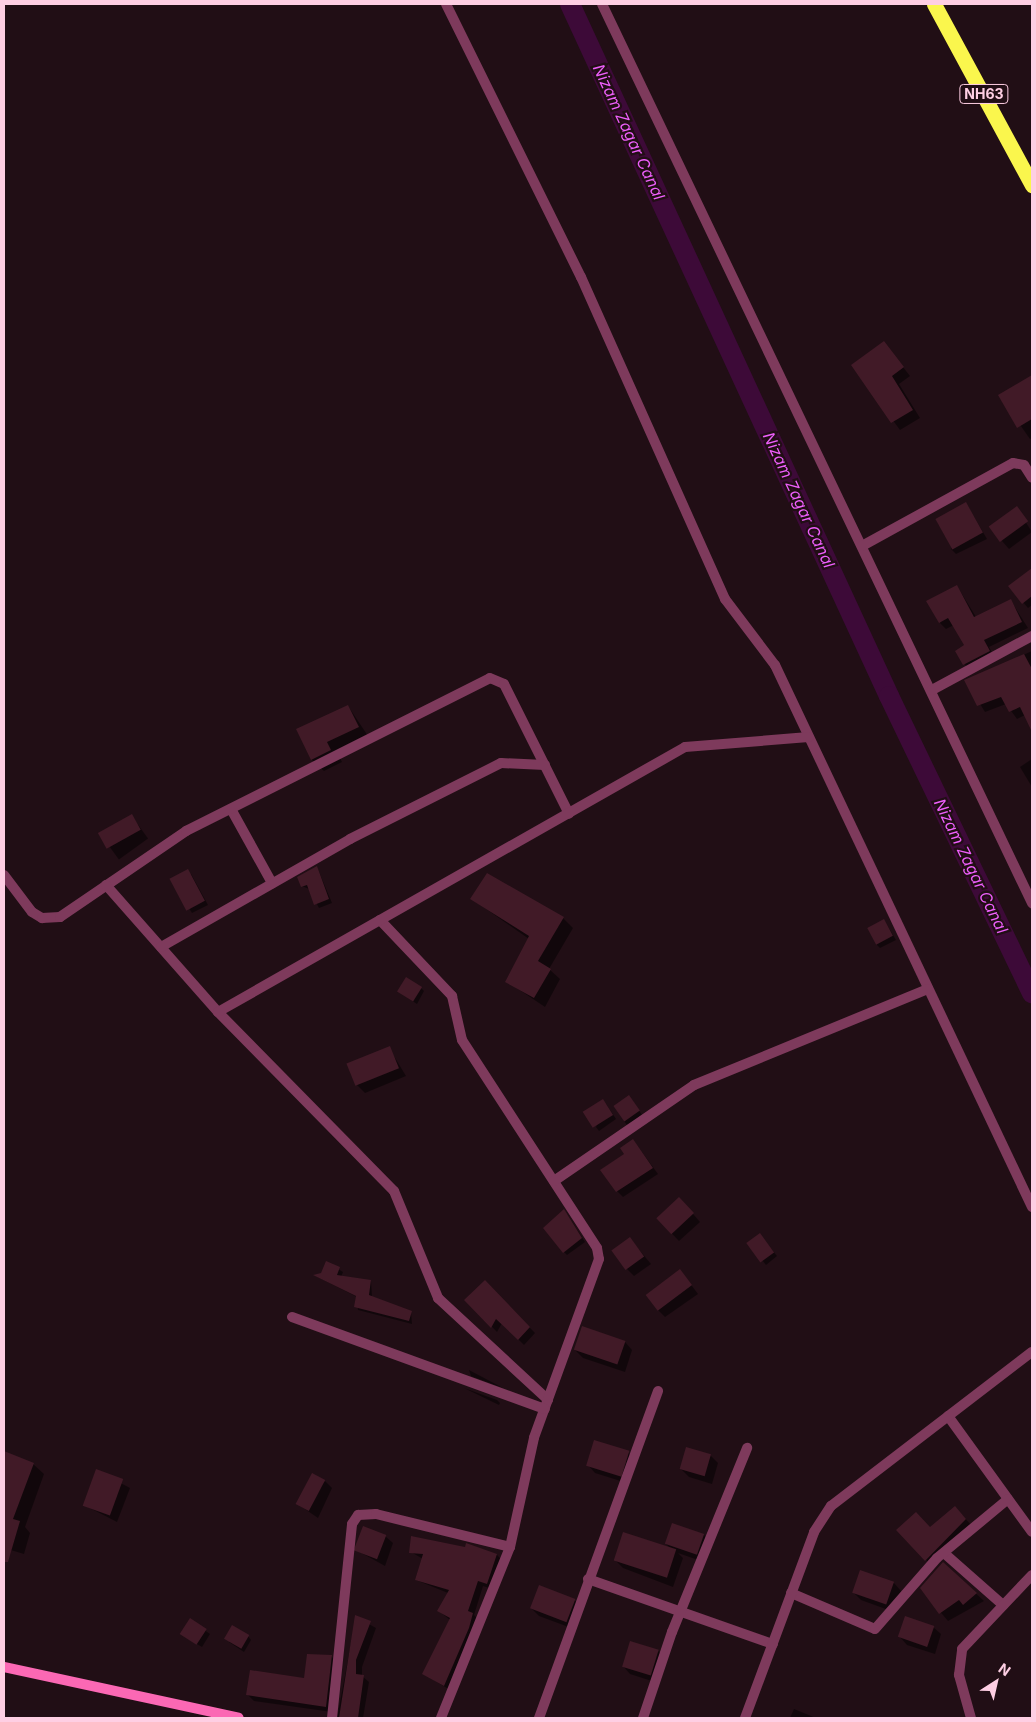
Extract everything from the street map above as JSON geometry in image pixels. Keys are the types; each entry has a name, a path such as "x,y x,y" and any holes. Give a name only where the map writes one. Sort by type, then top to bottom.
{"highway":[{"name":"NH63","path":"934,4 1032,185"}],"street":[{"path":"446,4 584,282 725,599 770,657 1032,1207"},
{"path":"602,4 1032,902"},
{"path":"862,546 1013,462 1024,465 1032,478"},
{"path":"932,690 1032,636"},
{"path":"4,875 32,912 51,919 106,885 181,834 490,678 504,684 569,814"},
{"path":"218,1012 685,748 809,737"},
{"path":"161,947 272,883 501,763 545,765"},
{"path":"231,809 272,883"},
{"path":"106,885 218,1012 394,1191 433,1287 447,1309 547,1405"},
{"path":"380,920 452,996 462,1040 597,1248 598,1259 547,1405 510,1547 441,1718"},
{"path":"554,1182 694,1085 928,989"},
{"path":"292,1317 547,1405"},
{"path":"745,1718 814,1532 831,1506 1032,1352"},
{"path":"539,1718 588,1578 658,1392"},
{"path":"948,1416 1032,1532"},
{"path":"643,1718 681,1610 747,1448"},
{"path":"791,1592 875,1629 944,1553 1008,1499"},
{"path":"332,1718 352,1524 358,1515 376,1514 510,1547"},
{"path":"944,1553 1003,1605"},
{"path":"971,1718 958,1661 971,1637 1032,1575"},
{"path":"588,1578 773,1644"},
{"path":"4,1667 239,1718"}],"building":[{"path":"884,341 904,367 892,376 913,410 891,423 851,365"},
{"path":"1032,375 1032,419 1017,428 998,395"},
{"path":"966,502 983,533 952,550 935,519"},
{"path":"1017,506 1028,521 1000,542 989,527"},
{"path":"1032,568 1032,596 1022,604 1008,586"},
{"path":"957,585 974,617 1011,599 1022,622 984,640 990,651 963,665 955,651 964,645 948,618 939,623 926,601"},
{"path":"1024,654 1032,669 1032,732 1020,707 1009,712 1001,697 977,706 964,680"},
{"path":"348,705 359,727 327,742 331,750 311,760 296,729"},
{"path":"132,814 141,830 107,849 98,833"},
{"path":"317,866 329,899 314,905 307,885 301,887 297,877"},
{"path":"188,869 205,901 186,911 169,879"},
{"path":"487,873 564,917 538,961 551,969 534,998 505,982 529,936 470,899"},
{"path":"884,919 893,936 876,945 867,928"},
{"path":"406,977 422,987 413,1001 397,991"},
{"path":"390,1046 399,1068 355,1086 346,1064"},
{"path":"629,1095 640,1111 624,1121 613,1106"},
{"path":"603,1099 613,1115 593,1128 583,1112"},
{"path":"633,1139 653,1168 616,1192 600,1170 624,1154 620,1148"},
{"path":"679,1197 694,1213 671,1234 656,1218"},
{"path":"564,1209 582,1238 563,1253 543,1228"},
{"path":"760,1233 774,1252 760,1262 746,1243"},
{"path":"630,1237 644,1256 625,1270 611,1251"},
{"path":"326,1261 340,1267 337,1275 371,1280 369,1295 412,1311 409,1321 354,1307 356,1296 313,1275 321,1273"},
{"path":"680,1269 692,1285 658,1311 646,1295"},
{"path":"485,1280 530,1327 518,1340 496,1319 491,1328 464,1300"},
{"path":"582,1326 625,1341 617,1365 574,1350"},
{"path":"594,1440 629,1451 621,1477 586,1466"},
{"path":"686,1447 711,1454 705,1476 680,1469"},
{"path":"4,1451 34,1463 13,1519 20,1521 8,1562 4,1562"},
{"path":"96,1469 123,1479 110,1516 83,1506"},
{"path":"312,1473 325,1480 309,1511 296,1504"},
{"path":"955,1506 966,1519 925,1561 896,1530 916,1512 930,1527"},
{"path":"672,1523 704,1534 697,1555 665,1544"},
{"path":"363,1526 386,1535 377,1559 354,1550"},
{"path":"623,1532 676,1549 667,1578 614,1561"},
{"path":"411,1536 465,1547 466,1543 497,1554 487,1584 478,1581 468,1611 473,1613 469,1628 444,1686 422,1674 450,1618 437,1611 449,1590 415,1580 423,1554 409,1553"},
{"path":"943,1562 977,1593 963,1605 959,1600 939,1614 920,1588"},
{"path":"860,1570 894,1582 886,1604 852,1593"},
{"path":"539,1585 575,1599 566,1622 530,1608"},
{"path":"355,1615 371,1621 356,1660 356,1674 364,1675 358,1718 339,1718"},
{"path":"905,1616 934,1626 927,1647 898,1637"},
{"path":"190,1618 207,1629 196,1645 180,1634"},
{"path":"232,1625 249,1635 241,1649 224,1639"},
{"path":"630,1641 659,1650 651,1676 622,1667"},
{"path":"307,1654 332,1655 326,1707 246,1695 250,1670 304,1678"}],"waterway":[{"name":"Nizam Zagar Canal","path":"570,4 889,696 1032,993"}]}
